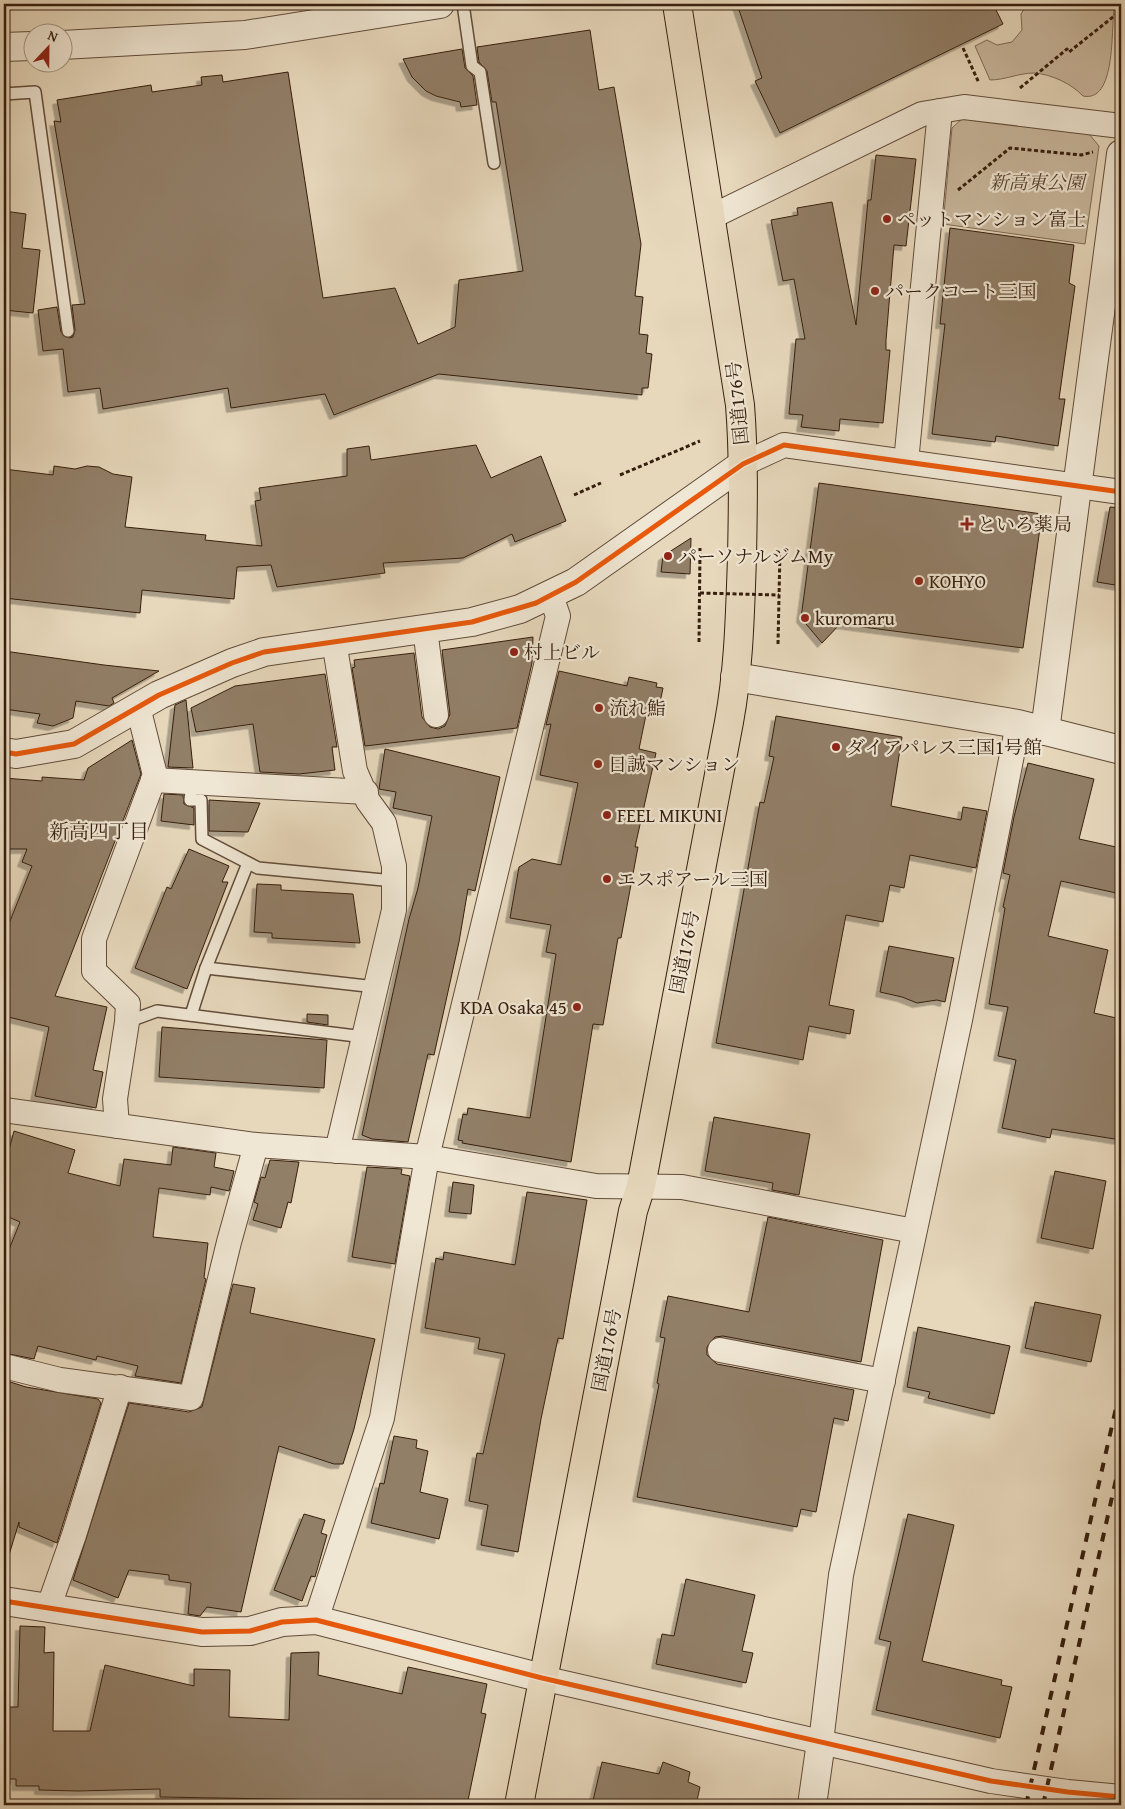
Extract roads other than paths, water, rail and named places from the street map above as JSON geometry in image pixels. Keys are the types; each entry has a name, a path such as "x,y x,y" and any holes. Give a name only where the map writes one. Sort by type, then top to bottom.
{"highway":[{"name":"国道176号","path":"519,1805 633,1211 640,1186 730,715 735,677 740,614 743,464 740,405 677,4"}],"street":[{"path":"72,44 245,35 440,4"},
{"path":"4,47 22,46"},
{"path":"711,217 922,114 964,107 1121,126"},
{"path":"906,462 940,111"},
{"path":"1045,731 1077,485 1110,152"},
{"path":"4,752 16,754 74,744 159,695 264,652 488,619 520,609 551,596 605,562 743,464 784,446 1121,492"},
{"path":"316,1620 382,1418 427,1157 558,616 551,596"},
{"path":"425,629 436,715"},
{"path":"334,641 355,771 368,800 384,823 394,866 394,910 337,1152"},
{"path":"735,677 1018,724 1121,750"},
{"path":"117,1126 115,1099 128,1004 94,971 94,939 155,775 138,708"},
{"path":"812,1805 841,1575 960,1020 1018,724"},
{"path":"153,780 366,792"},
{"path":"4,1110 256,1145 427,1157 596,1186 688,1188 914,1231"},
{"path":"4,1366 60,1380 191,1398 229,1242 256,1145"},
{"path":"720,1350 883,1381"},
{"path":"48,1606 74,1535 120,1387"},
{"path":"4,1601 48,1606 202,1632 250,1631 282,1622 316,1620 542,1678 991,1781 1068,1792 1121,1796"}],"lane":[{"path":"463,4 472,66 480,72 494,163"},
{"path":"4,94 34,92 68,331"},
{"path":"192,782 190,800 201,800 202,839 258,868 394,881"},
{"path":"191,1015 206,968 248,862"},
{"path":"206,968 376,987"},
{"path":"127,1022 157,1011 364,1037"}],"railway":[{"path":"1026,1805 1121,1386"},
{"path":"1043,1805 1121,1457"}],"place":[{"name":"ペットマンション富士","path":"887,219"},
{"name":"パークコート三国","path":"875,291"},
{"name":"といろ薬局","path":"967,524"},
{"name":"パーソナルジムMy","path":"668,556"},
{"name":"KOHYO","path":"919,581"},
{"name":"kuromaru","path":"805,618"},
{"name":"村上ビル","path":"514,652"},
{"name":"流れ鮨","path":"599,708"},
{"name":"ダイアパレス三国1号館","path":"836,747"},
{"name":"日誠マンション","path":"598,764"},
{"name":"FEEL MIKUNI","path":"607,815"},
{"name":"エスポアール三国","path":"607,879"},
{"name":"KDA Osaka 45","path":"577,1007"}],"district":[{"name":"新高四丁目","path":"99,830"}],"park label":[{"name":"新高東公園","path":"1037,182"}]}
